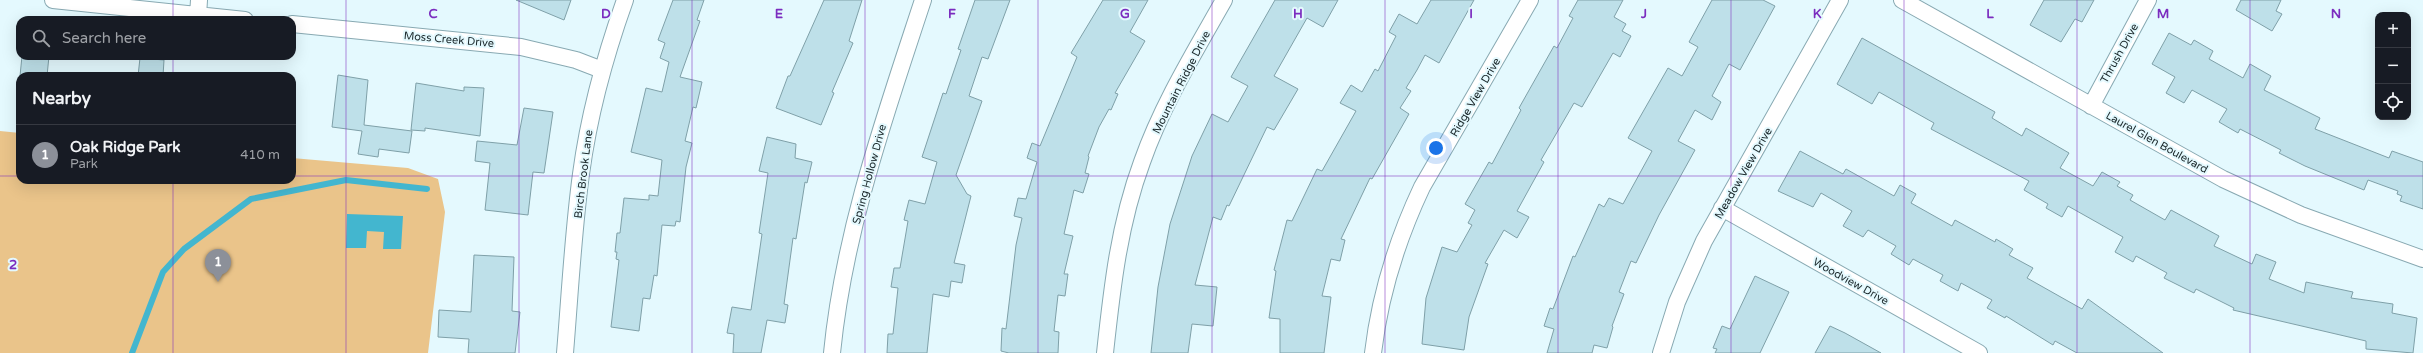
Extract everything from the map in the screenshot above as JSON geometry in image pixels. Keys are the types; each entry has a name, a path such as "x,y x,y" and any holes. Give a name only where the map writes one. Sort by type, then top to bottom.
{"street":[{"path":"53,0 198,8 229,16"},
{"name":"Birch Brook Lane","path":"565,353 581,174 591,115 602,70 625,0"},
{"name":"Spring Hollow Drive","path":"832,353 848,252 868,166 923,0"},
{"name":"Mountain Ridge Drive","path":"1105,353 1114,271 1121,234 1142,162 1172,94 1224,0"},
{"name":"Ridge View Drive","path":"1373,353 1377,318 1385,284 1407,218 1422,187 1530,0"},
{"name":"Meadow View Drive","path":"1661,353 1689,275 1704,241 1840,0"},
{"name":"Laurel Glen Boulevard","path":"1902,0 2090,106 2223,178 2301,215 2423,259"},
{"name":"Thrush Drive","path":"2090,106 2148,0"},
{"name":"Moss Creek Drive","path":"296,24 521,47 569,58 602,70"},
{"name":"Woodview Drive","path":"1722,208 1979,353"}],"shaded area":[{"path":"0,131 16,133 16,184 296,184 296,158 408,168 438,179 445,212 428,353 0,353"}],"water":[{"path":"347,214 403,216 401,249 383,249 384,232 367,231 366,248 346,248"}],"building":[{"path":"516,0 571,0 564,20"},
{"path":"673,0 704,0 697,20 700,21 680,77 702,82 696,108 693,107 685,141 692,143 686,167 680,222 676,221 675,226 662,225 657,276 654,275 650,299 643,298 639,331 611,327 619,260 616,259 617,252 615,252 617,233 620,233 624,198 649,200 649,195 658,196 662,160 631,152 646,88 662,92 669,62 660,58 665,43 658,40"},
{"path":"824,0 862,0 849,41 853,43 832,92 834,93 821,125 776,108 788,76 790,76"},
{"path":"975,0 1010,0 988,59 982,57 969,96 982,101 956,175 967,194 971,196 954,263 965,265 962,283 951,281 949,297 933,294 927,353 887,353 888,334 893,334 898,288 891,287 894,268 900,268 908,221 904,220 909,200 925,204 937,162 922,157 943,93 946,94 961,50 958,49"},
{"path":"1103,0 1148,0 1130,32 1145,41 1115,93 1118,94 1111,110 1109,109 1099,127 1088,156 1085,173 1089,174 1083,193 1074,190 1064,234 1073,236 1064,274 1068,274 1065,296 1058,295 1054,331 1059,332 1058,353 1009,353 1001,351 1002,328 1006,329 1016,245 1022,218 1014,216 1018,198 1026,199 1037,162 1027,158 1032,143 1040,146 1077,57 1071,53"},
{"path":"1275,0 1338,0 1323,27 1307,18 1274,76 1298,89 1274,130 1267,127 1229,206 1227,205 1221,220 1213,217 1195,285 1217,287 1213,326 1192,324 1188,353 1151,353 1158,287 1170,224 1192,156 1212,114 1228,122 1248,86 1231,77"},
{"path":"1431,0 1474,0 1439,63 1425,55 1406,88 1411,91 1400,108 1409,114 1372,179 1370,178 1341,239 1345,240 1340,261 1331,259 1322,296 1331,297 1324,353 1280,353 1280,319 1269,318 1276,271 1274,270 1287,220 1292,221 1317,169 1322,171 1356,111 1340,103 1351,85 1362,92 1375,69 1378,71 1396,36 1389,32 1399,14 1417,24"},
{"path":"1578,0 1623,0 1614,17 1626,24 1622,31 1631,36 1620,57 1613,53 1582,107 1574,103 1541,160 1544,162 1517,211 1529,217 1517,238 1504,230 1485,263 1488,264 1469,317 1464,350 1422,344 1426,298 1442,247 1457,252 1472,225 1468,223 1475,210 1465,204 1489,162 1492,164 1521,110 1519,108 1554,46 1557,48 1573,18 1569,16"},
{"path":"1712,0 1763,0 1775,6 1740,70 1729,64 1712,96 1721,102 1712,120 1695,110 1678,141 1695,150 1659,215 1636,263 1631,261 1619,292 1624,294 1612,326 1607,348 1594,345 1592,353 1547,353 1554,329 1544,326 1550,308 1553,309 1573,256 1575,257 1599,204 1604,207 1609,198 1623,204 1652,151 1628,138 1668,68 1682,76 1698,47 1689,42"},
{"path":"2044,0 2094,0 2082,22 2075,19 2061,42 2030,25"},
{"path":"2241,0 2281,0 2276,11 2282,14 2272,31 2236,10"},
{"path":"2169,33 2191,45 2194,40 2213,51 2209,59 2243,78 2250,64 2271,76 2264,90 2320,118 2315,129 2389,158 2392,151 2423,162 2423,209 2400,201 2402,196 2397,194 2398,191 2368,180 2364,190 2305,166 2279,153 2281,150 2240,129 2238,133 2219,122 2227,109 2192,90 2184,103 2166,93 2175,77 2152,64"},
{"path":"1862,38 1995,112 1992,118 2022,136 2026,128 2069,153 2060,168 2093,186 2102,172 2120,182 2117,186 2133,195 2130,200 2165,220 2171,210 2219,236 2214,246 2252,264 2256,254 2276,262 2269,279 2304,293 2306,282 2353,292 2351,298 2393,304 2392,313 2417,318 2413,353 2366,349 2366,341 2233,310 2234,308 2196,289 2194,293 2164,278 2167,273 2136,256 2133,262 2115,252 2123,237 2068,206 2062,217 2046,208 2048,204 2024,190 2029,181 1931,129 1934,123 1879,92 1872,104 1837,84"},
{"path":"22,60 49,60 47,72 20,72"},
{"path":"140,60 164,60 163,72 138,72"},
{"path":"338,75 368,80 364,125 412,131 409,153 379,149 378,157 358,154 362,131 332,127"},
{"path":"416,83 464,91 464,87 484,88 480,136 425,128 425,131 411,130"},
{"path":"524,108 553,112 544,173 533,172 528,215 485,210 490,163 475,161 477,141 517,145"},
{"path":"767,137 796,144 795,158 812,162 807,183 805,182 796,239 793,238 784,304 788,305 785,323 767,320 761,353 733,353 734,334 727,333 732,307 751,310 762,234 759,233 768,173 759,171"},
{"path":"1800,151 1843,174 1846,169 1894,196 1900,185 1916,194 1911,203 1952,226 1955,220 1995,242 1996,239 2013,249 2009,255 2033,268 2027,278 2082,309 2088,299 2163,353 2077,353 2055,341 2053,345 2006,316 2005,318 1987,308 1992,300 1961,283 1958,291 1940,281 1943,275 1913,259 1909,265 1891,254 1896,246 1868,230 1863,237 1843,226 1852,211 1821,193 1813,207 1778,191"},
{"path":"474,255 514,257 512,311 520,312 515,353 468,353 469,339 438,337 439,310 471,312"},
{"path":"1755,276 1789,292 1760,353 1715,353 1717,349 1713,348 1722,326 1730,329"},
{"path":"1830,326 1845,333 1881,353 1815,353"}],"waterway":[{"path":"132,353 163,272 184,249 251,199 346,180 427,189"}],"place":[{"name":"Oak Ridge Park","path":"218,282"}]}
